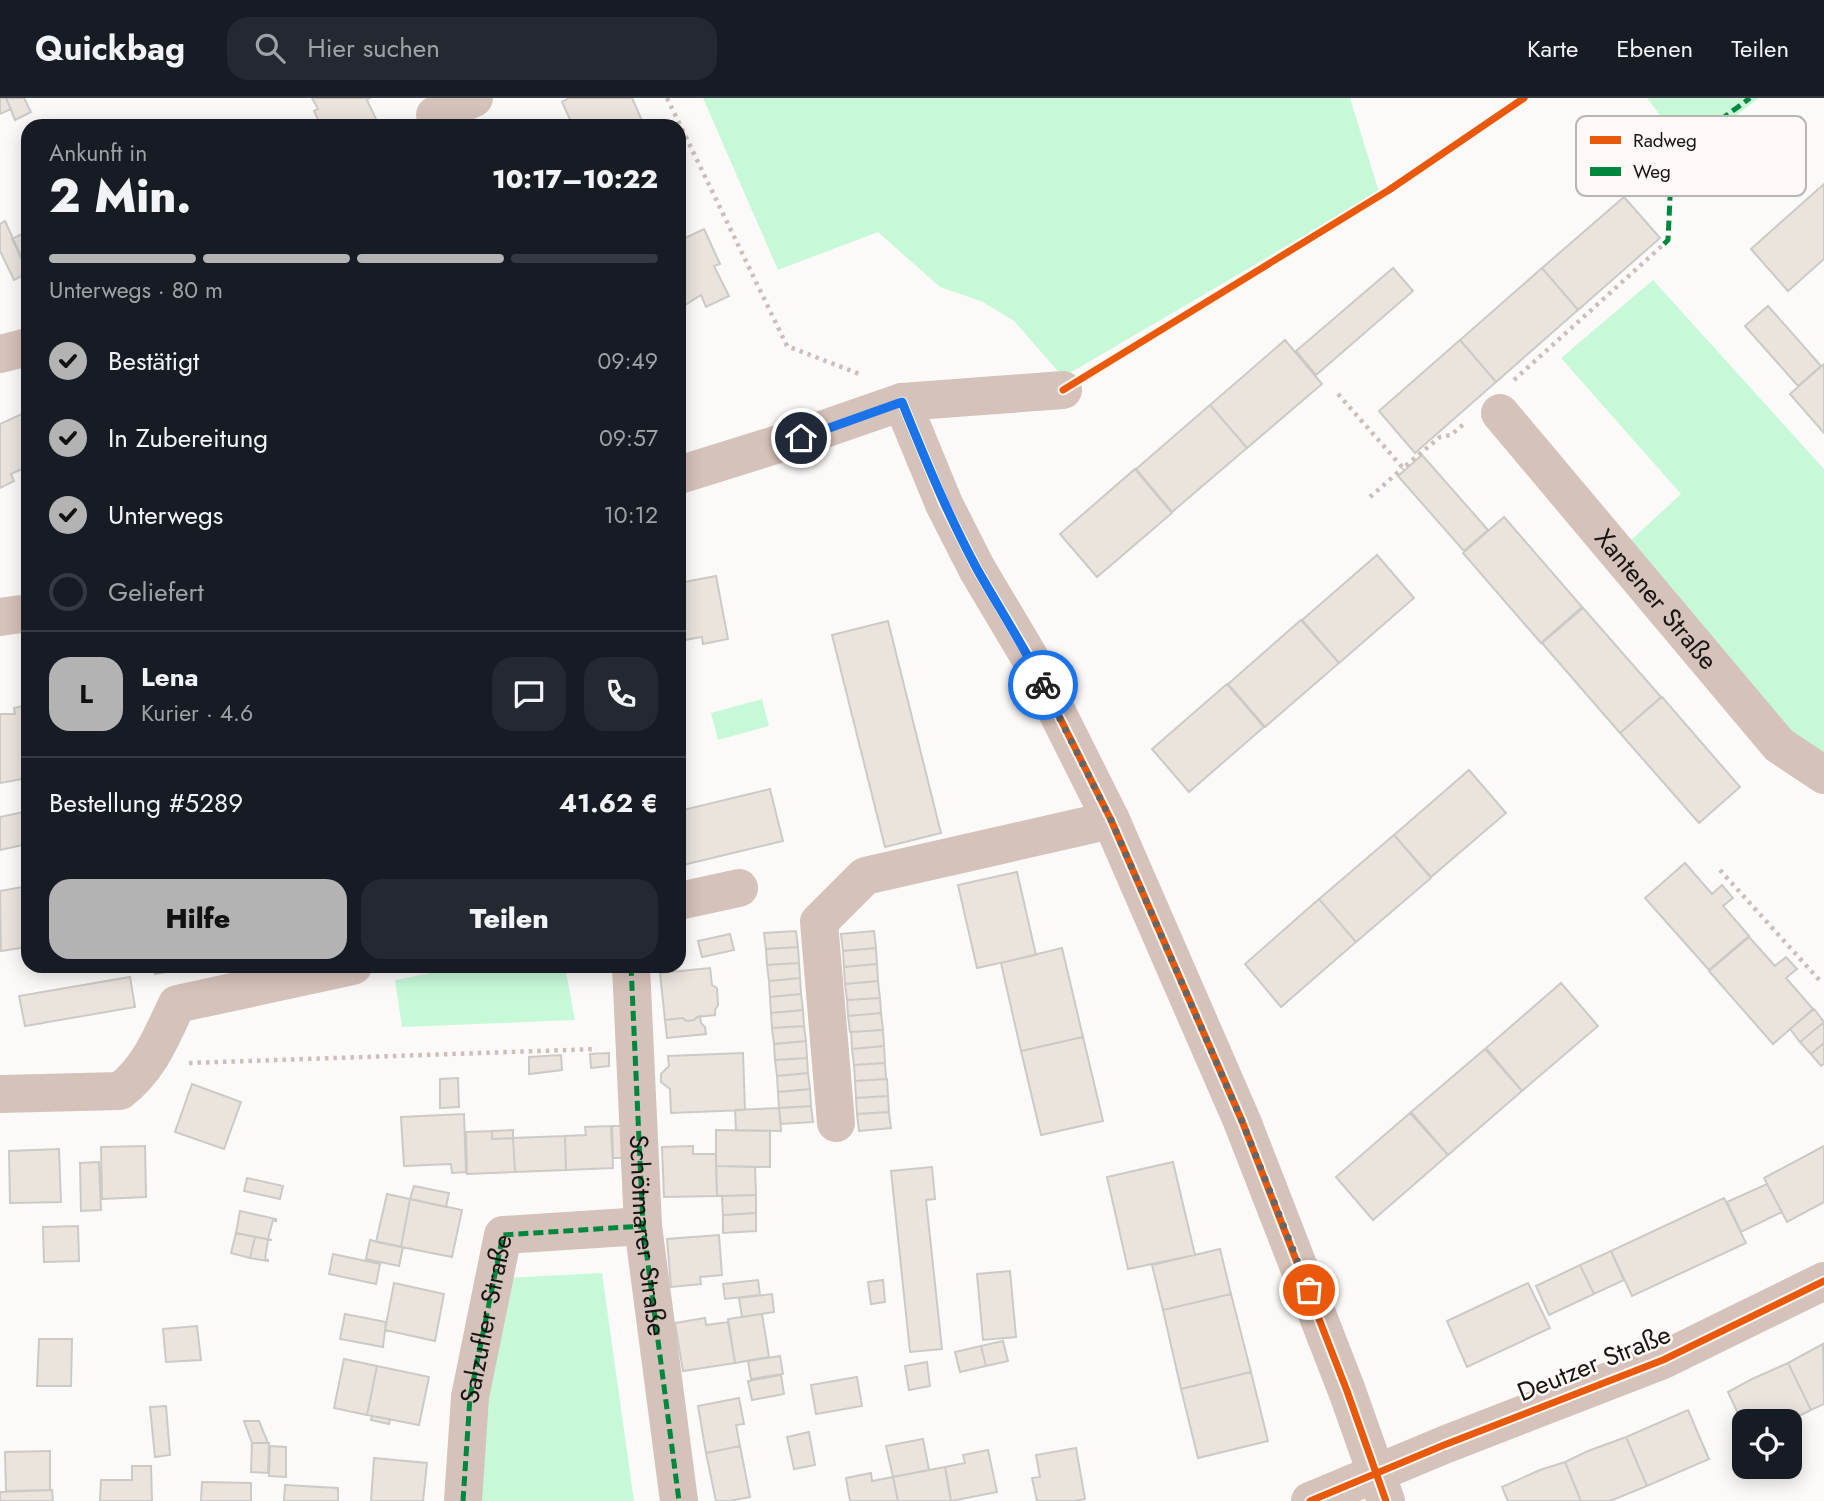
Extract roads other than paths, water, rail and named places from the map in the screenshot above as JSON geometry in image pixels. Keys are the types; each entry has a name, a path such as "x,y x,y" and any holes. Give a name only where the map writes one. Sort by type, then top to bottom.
{"street":[{"path":"434,113 474,98"},
{"path":"0,354 21,349"},
{"path":"686,473 801,438 902,402 1063,390"},
{"path":"902,402 944,504 977,569 1030,658 1111,820 1247,1133 1319,1315 1381,1487"},
{"name":"Xantener Straße","path":"1495,407 1779,745 1824,775"},
{"path":"0,617 21,614"},
{"path":"836,1123 820,922 865,876 1111,820"},
{"path":"686,899 738,888"},
{"path":"0,1094 120,1091 134,1080 146,1065 177,1004 321,973"},
{"name":"Schötmarer Straße","path":"631,973 642,1226 679,1501"},
{"name":"Salzufler Straße","path":"463,1501 470,1397 503,1235 642,1226"},
{"name":"Deutzer Straße","path":"1310,1501 1381,1487 1444,1446 1663,1360 1824,1281"}]}
